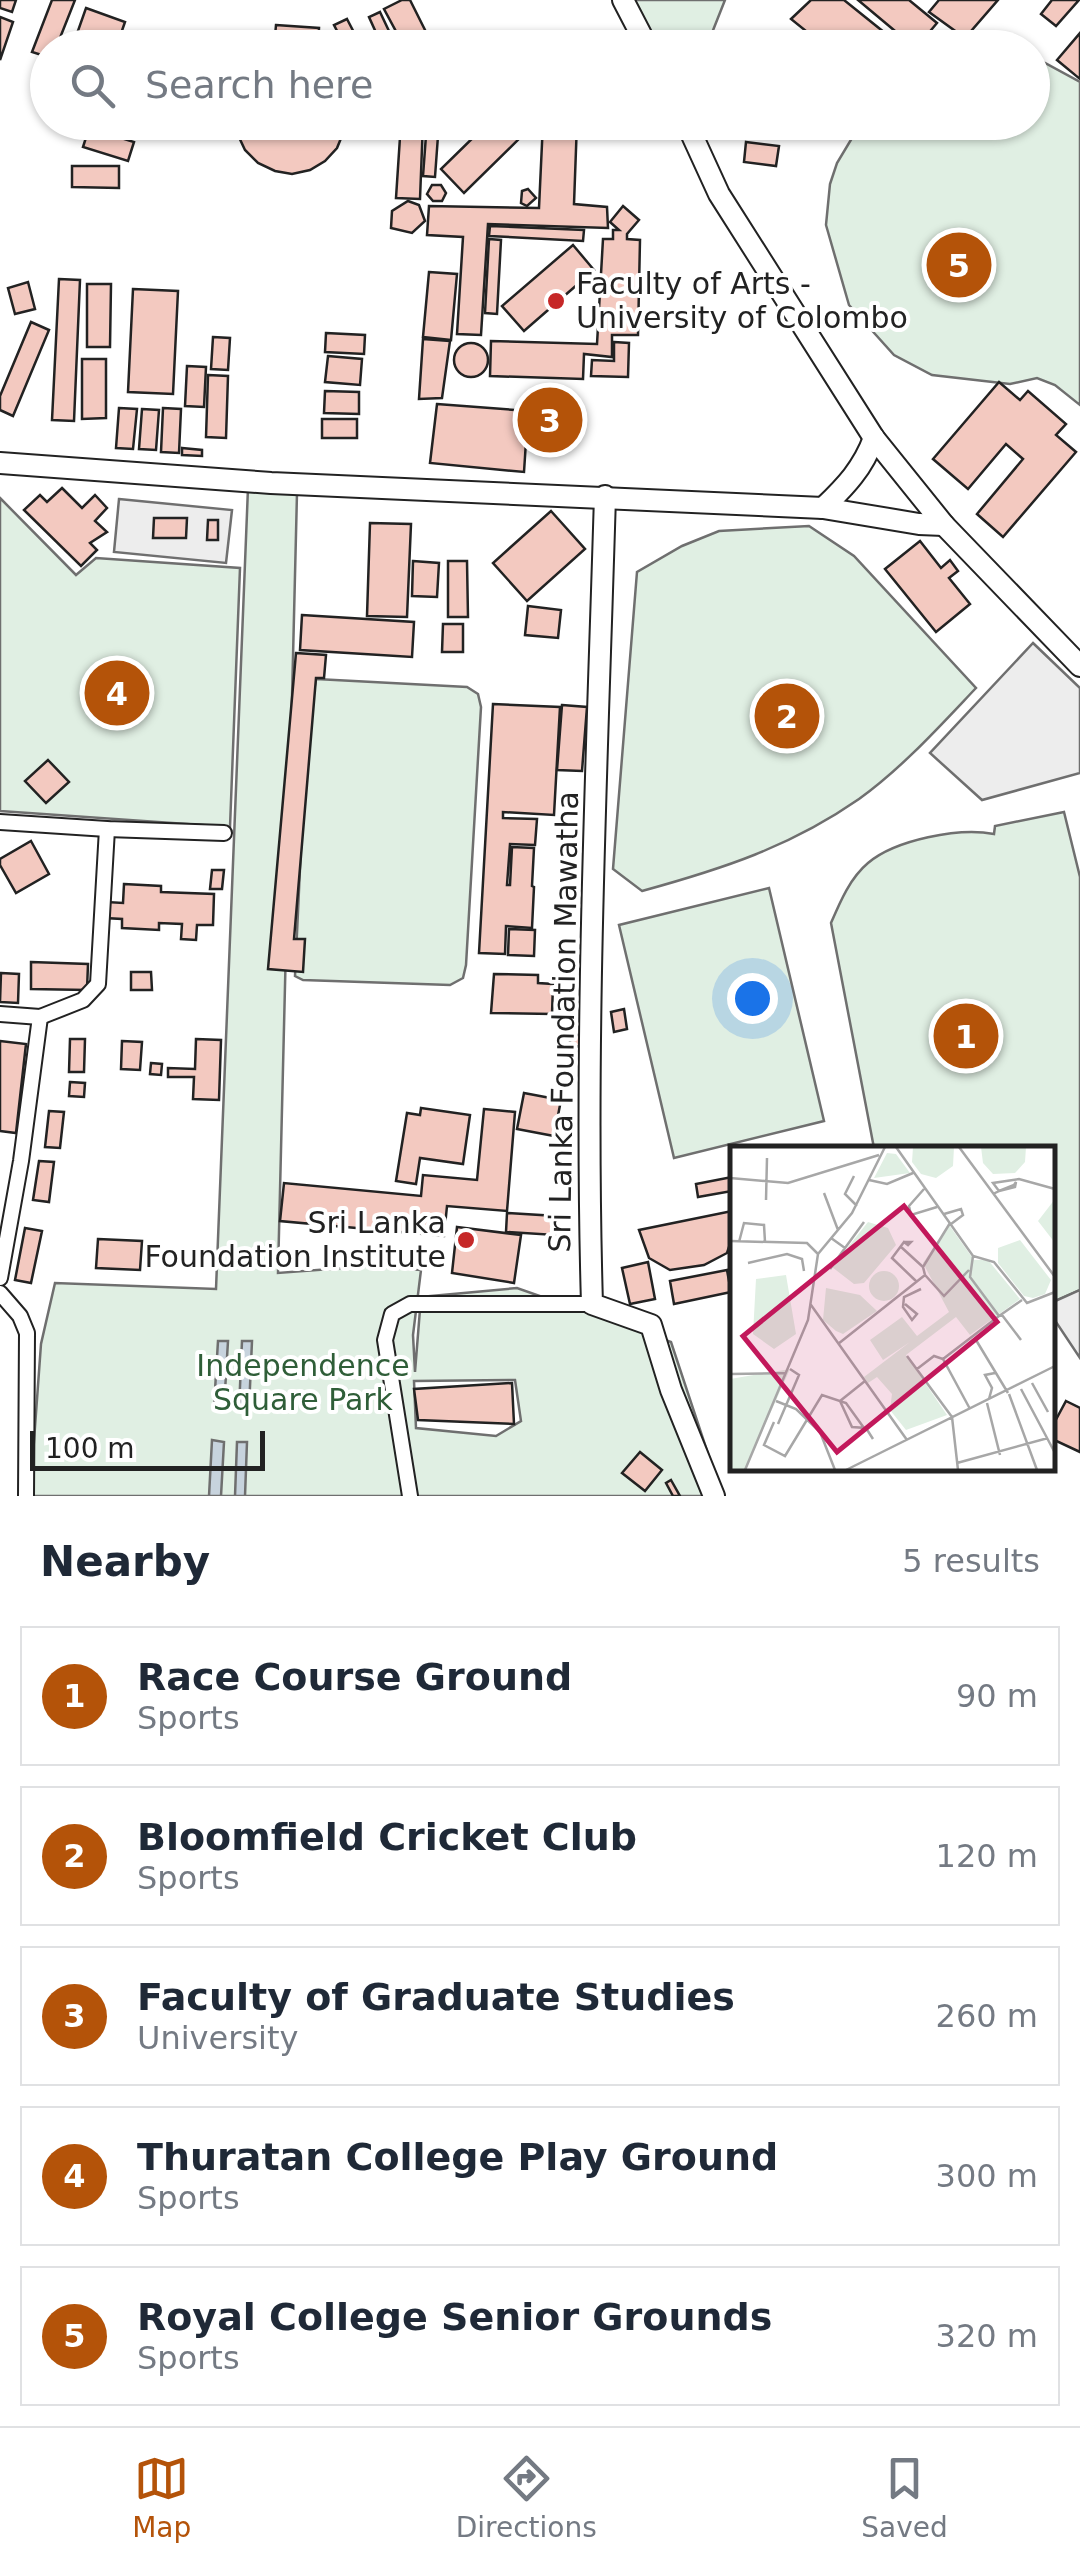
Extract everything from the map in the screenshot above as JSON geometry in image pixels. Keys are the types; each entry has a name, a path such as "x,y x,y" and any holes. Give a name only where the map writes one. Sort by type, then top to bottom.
{"main road":[{"path":"623,0 639,30"},
{"path":"694,140 719,194 874,438 944,525 1080,666"},
{"path":"823,508 850,482 866,460 874,438"},
{"path":"0,463 271,483 823,508 944,525"},
{"name":"Sri Lanka Foundation Mawatha","path":"592,1304 591,954 604,496"},
{"path":"592,1304 651,1325 714,1496"}],"street":[{"path":"0,822 224,833"},
{"path":"0,1014 40,1018 83,1000 98,984 107,829"},
{"path":"0,1278 40,1018"},
{"path":"0,1292 20,1316 26,1333 26,1496"},
{"path":"410,1496 385,1340 392,1314 410,1304 592,1304"}],"green space":[{"path":"623,0 725,0 713,30 639,30"},
{"path":"1050,66 1080,82 1080,405 1055,385 1037,378 1010,384 932,375 894,355 849,305 826,225 830,184 851,140 1050,140"},
{"name":"Independence Square Park","path":"248,488 297,493 278,1273 370,1266 421,1270 413,1335 415,1372 421,1297 517,1288 671,1342 722,1496 30,1496 41,1344 55,1283 216,1289","holes":["515,1380 521,1421 496,1436 416,1428 414,1381"]},
{"path":"0,498 76,575 96,558 240,568 230,827 0,811"},
{"path":"809,526 854,556 976,688 890,774 833,816 755,855 642,891 613,869 637,572 682,546 719,531"},
{"path":"316,679 467,687 478,694 481,707 466,965 463,978 450,985 303,980 295,976 306,739"},
{"path":"1064,812 1080,877 1080,1290 1055,1301 1055,1146 874,1146 831,923 856,876 880,855 946,834 994,834 995,826"},
{"path":"769,888 824,1121 674,1158 619,925"}],"shaded area":[{"path":"119,499 232,510 226,563 114,552"},
{"path":"1033,643 1080,688 1080,773 982,800 930,753"},
{"path":"1080,1290 1080,1358 1055,1320 1055,1301"},
{"path":"218,1341 228,1341 224,1408 214,1407"},
{"path":"242,1341 252,1341 249,1409 239,1409"},
{"path":"212,1440 224,1442 221,1496 209,1496"},
{"path":"237,1442 247,1442 245,1496 235,1496"}],"building":[{"path":"0,0 16,0 12,12 0,8"},
{"path":"52,0 75,0 63,30 40,30"},
{"path":"410,0 425,30 395,30 384,9"},
{"path":"811,0 844,0 881,30 805,30 791,19"},
{"path":"858,0 909,0 937,23 931,30 894,30"},
{"path":"939,0 998,0 972,30 954,30 929,12"},
{"path":"1052,0 1079,0 1056,26 1041,14"},
{"path":"86,8 125,22 122,30 78,30"},
{"path":"380,12 388,30 375,30 369,17"},
{"path":"0,17 13,22 0,60"},
{"path":"347,19 353,30 337,30 334,25"},
{"path":"276,25 319,28 319,30 276,30"},
{"path":"1080,33 1080,79 1057,60"},
{"path":"85,140 134,142 128,161 83,147"},
{"path":"240,140 340,140 325,161 292,174 258,163"},
{"path":"400,140 422,140 420,199 396,198"},
{"path":"426,140 438,140 435,177 423,176"},
{"path":"471,140 518,140 464,193 441,169"},
{"path":"542,140 576,140 574,204 607,207 608,228 488,224 481,335 457,334 463,237 427,235 429,206 539,208"},
{"path":"746,142 779,146 776,166 744,162"},
{"path":"72,166 119,166 119,188 72,187"},
{"path":"432,185 441,185 446,193 442,201 433,201 427,194"},
{"path":"528,189 536,198 527,206 521,203 522,191"},
{"path":"408,201 419,205 425,221 412,233 391,228 392,211"},
{"path":"623,206 639,220 627,234 627,239 640,240 638,335 612,335 612,357 584,354 583,379 490,376 491,341 597,344 603,239 613,239 613,230 619,230 610,222"},
{"path":"490,226 584,230 583,241 489,236"},
{"path":"489,239 501,240 497,314 485,313"},
{"path":"573,245 594,270 524,331 502,306"},
{"path":"429,272 457,274 451,340 423,337"},
{"path":"59,279 80,280 74,421 52,420"},
{"path":"28,282 35,309 15,314 8,288"},
{"path":"87,284 111,284 110,347 87,347"},
{"path":"133,289 178,291 173,394 128,392"},
{"path":"31,322 49,330 13,416 0,410 0,396"},
{"path":"326,333 365,335 364,354 325,352"},
{"path":"213,337 230,338 228,370 211,369"},
{"path":"423,339 450,341 442,398 419,399"},
{"path":"614,342 629,343 628,377 591,376 592,360 614,361"},
{"path":"471,343 483,348 488,360 483,372 471,377 459,372 454,360 459,348"},
{"path":"328,356 362,359 360,385 325,382"},
{"path":"82,359 106,359 106,418 82,419"},
{"path":"187,366 206,367 204,407 185,406"},
{"path":"208,375 228,376 226,438 206,437"},
{"path":"999,382 1020,400 1028,391 1066,424 1056,435 1076,452 1003,537 977,514 1023,459 1006,444 968,489 933,459"},
{"path":"325,391 359,392 359,414 324,413"},
{"path":"437,404 528,411 524,472 430,463"},
{"path":"119,408 137,409 133,449 116,448"},
{"path":"163,408 181,409 179,453 161,452"},
{"path":"142,409 159,410 156,450 139,449"},
{"path":"322,419 357,419 357,438 322,438"},
{"path":"182,448 202,450 202,456 182,455"},
{"path":"62,488 82,508 95,495 107,508 95,521 107,532 90,543 97,550 81,566 24,510 40,495 47,502"},
{"path":"551,511 585,549 527,601 493,563"},
{"path":"154,518 187,518 186,538 153,538"},
{"path":"208,520 218,520 218,540 207,540"},
{"path":"370,523 411,524 407,617 367,616"},
{"path":"920,541 941,568 950,560 958,571 949,578 970,604 936,632 885,569"},
{"path":"413,561 439,563 437,597 412,596"},
{"path":"448,561 467,561 468,617 448,617"},
{"path":"528,606 561,610 558,638 525,635"},
{"path":"302,615 414,622 412,657 300,650"},
{"path":"443,624 463,624 463,652 442,652"},
{"path":"296,653 326,655 324,678 316,678 294,939 305,939 303,972 268,969"},
{"path":"493,704 560,707 554,815 503,812 503,818 537,819 535,845 510,844 507,885 512,847 534,848 534,887 532,928 506,926 505,954 479,953"},
{"path":"562,705 587,707 582,771 557,770"},
{"path":"48,760 69,782 46,803 25,781"},
{"path":"31,841 49,874 16,893 0,859"},
{"path":"212,870 224,870 222,889 210,889"},
{"path":"124,884 161,886 161,892 214,894 213,925 197,925 196,940 181,939 182,924 159,923 159,930 122,928 122,919 105,918 107,902 123,903"},
{"path":"509,929 535,930 534,956 508,955"},
{"path":"31,962 88,964 87,990 31,989"},
{"path":"131,972 151,972 152,990 131,990"},
{"path":"1,973 19,974 18,1003 0,1002"},
{"path":"494,974 538,975 538,983 553,984 552,1014 491,1013"},
{"path":"624,1009 627,1029 614,1032 611,1012"},
{"path":"570,1035 582,1035 582,1046 570,1047"},
{"path":"70,1039 85,1039 84,1072 69,1072"},
{"path":"196,1039 221,1040 219,1100 193,1099 194,1077 168,1077 168,1068 195,1069"},
{"path":"0,1041 26,1044 16,1133 0,1131"},
{"path":"122,1041 142,1042 140,1070 121,1069"},
{"path":"151,1063 162,1064 161,1075 150,1074"},
{"path":"70,1082 85,1083 84,1097 69,1096"},
{"path":"524,1093 561,1100 554,1136 517,1129"},
{"path":"421,1108 470,1115 463,1164 420,1158 416,1184 396,1181 407,1113 420,1115"},
{"name":"Sri Lanka Foundation Institute","path":"484,1109 515,1112 507,1211 447,1206 444,1236 280,1221 284,1183 421,1196 423,1175 477,1180"},
{"path":"49,1111 64,1112 60,1148 45,1147"},
{"path":"39,1161 54,1162 49,1202 33,1200"},
{"path":"730,1177 730,1191 698,1197 696,1184"},
{"path":"730,1211 727,1253 704,1265 670,1270 649,1258 639,1230"},
{"path":"507,1213 556,1216 555,1235 506,1232"},
{"path":"457,1227 521,1235 514,1283 452,1273"},
{"path":"25,1228 42,1231 31,1283 15,1280"},
{"path":"98,1239 142,1241 140,1270 96,1268"},
{"path":"648,1262 655,1299 630,1304 622,1268"},
{"path":"727,1270 730,1292 674,1304 670,1281"},
{"path":"512,1383 514,1424 418,1420 414,1389"},
{"path":"1066,1401 1080,1408 1080,1452 1055,1440 1055,1421"},
{"path":"640,1452 662,1470 645,1491 622,1473"},
{"path":"671,1480 680,1496 673,1496 666,1483"}],"place":[{"name":"Royal College Senior Grounds","path":"959,265"},
{"name":"Faculty of Arts - University of Colombo","path":"556,301"},
{"name":"Faculty of Graduate Studies","path":"550,420"},
{"name":"Thuratan College Play Ground","path":"117,693"},
{"name":"Bloomfield Cricket Club","path":"787,716"},
{"name":"Race Course Ground","path":"966,1036"},
{"name":"Sri Lanka Foundation Institute","path":"466,1240"}]}
